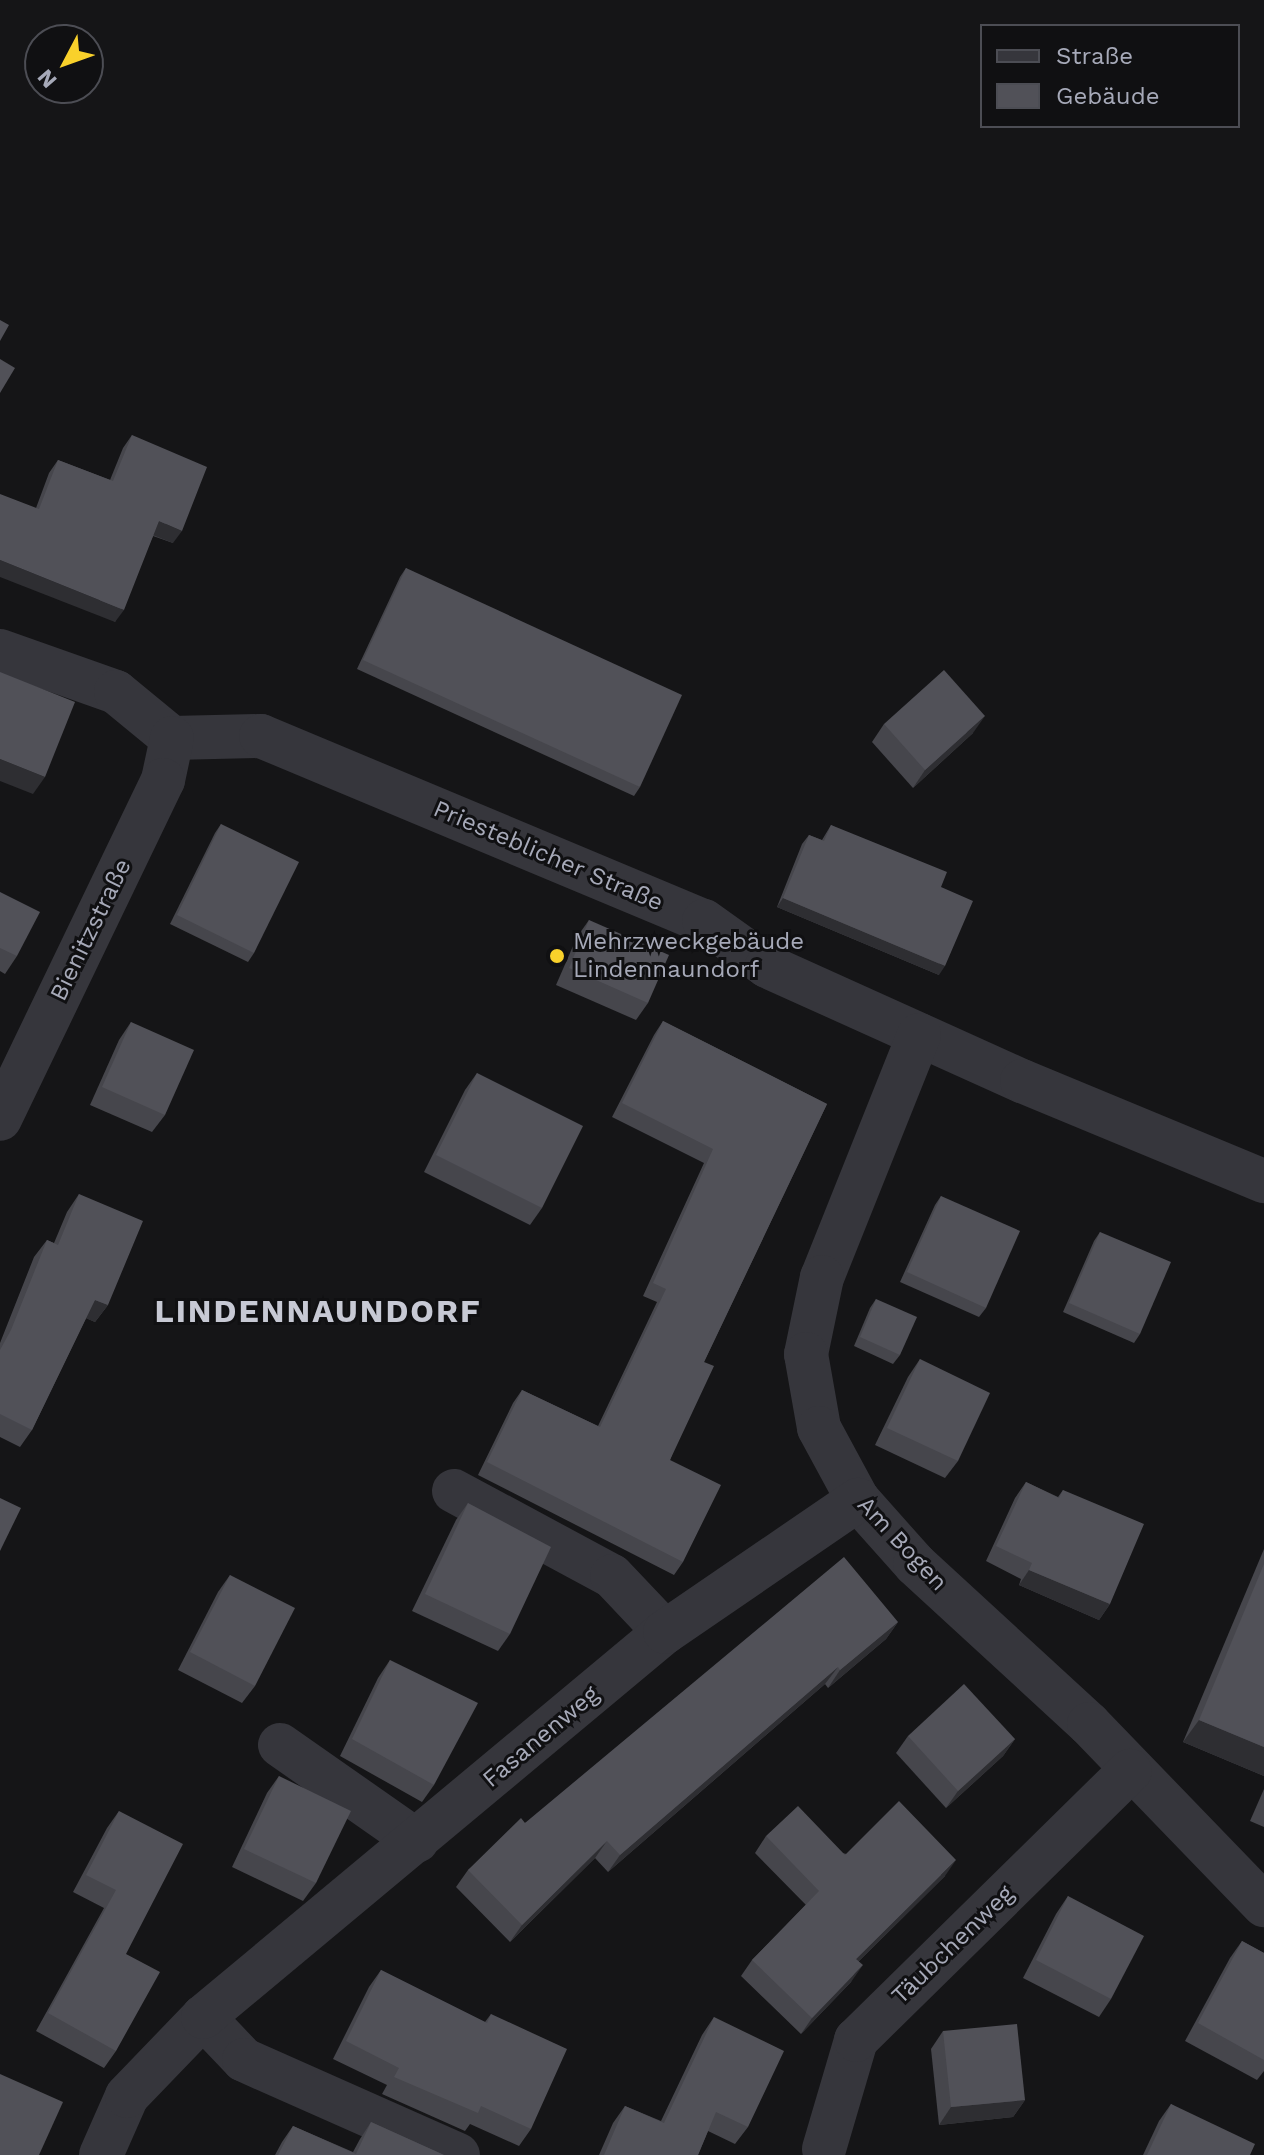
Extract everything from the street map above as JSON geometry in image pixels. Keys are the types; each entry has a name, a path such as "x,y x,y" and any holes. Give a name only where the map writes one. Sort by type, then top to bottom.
{"street":[{"path":"0,651 116,692 172,738"},
{"name":"Priesteblicher Straße","path":"172,738 261,736 704,921 767,966 919,1035 1264,1181"},
{"name":"Bienitzstraße","path":"0,1119 163,780 172,738"},
{"name":"Am Bogen","path":"919,1035 822,1277 806,1354 819,1428 858,1500 915,1564 1089,1724 1130,1771 1264,1905"},
{"path":"454,1491 612,1576 665,1632"},
{"name":"Fasanenweg","path":"101,2155 127,2096 203,2017 665,1632 858,1500"},
{"path":"280,1745 417,1841"},
{"name":"Täubchenweg","path":"824,2149 856,2040 1130,1771"},
{"path":"203,2017 244,2060 458,2155"}],"building":[{"path":"0,320 9,325 0,341"},
{"path":"0,359 15,368 0,393"},
{"path":"132,435 207,467 182,531 159,521 124,610 0,560 0,494 39,509 58,460 113,481"},
{"path":"406,568 682,695 640,787 363,660"},
{"path":"944,670 985,716 925,770 884,724"},
{"path":"0,672 75,702 45,777 0,759"},
{"path":"221,824 299,862 254,953 177,915"},
{"path":"831,825 947,872 941,887 973,901 945,966 783,898 809,835 824,841"},
{"path":"0,892 40,912 17,956 0,948"},
{"path":"589,920 669,955 648,1003 569,968"},
{"path":"663,1021 827,1104 704,1362 714,1366 670,1460 721,1485 683,1562 487,1462 522,1390 600,1427 666,1289 653,1283 713,1149 622,1103"},
{"path":"131,1022 194,1050 165,1115 102,1087"},
{"path":"477,1073 583,1126 542,1208 436,1155"},
{"path":"79,1194 143,1221 108,1305 95,1300 32,1430 0,1414 0,1350 47,1240 58,1245"},
{"path":"941,1196 1020,1231 986,1308 907,1272"},
{"path":"1100,1232 1171,1262 1140,1334 1069,1303"},
{"path":"876,1299 917,1317 900,1355 860,1337"},
{"path":"920,1359 990,1393 958,1461 887,1428"},
{"path":"1026,1482 1059,1498 1063,1490 1144,1524 1110,1604 1029,1570 1032,1563 996,1546"},
{"path":"0,1498 21,1508 0,1551"},
{"path":"468,1503 551,1547 510,1634 425,1594"},
{"path":"844,1557 898,1622 840,1670 838,1667 620,1855 607,1841 522,1925 468,1870 521,1818 525,1823"},
{"path":"1264,1564 1264,1747 1199,1720"},
{"path":"230,1575 295,1608 255,1686 190,1652"},
{"path":"390,1660 478,1703 434,1785 352,1739"},
{"path":"964,1684 1015,1739 958,1791 908,1736"},
{"path":"279,1776 351,1811 316,1883 244,1849"},
{"path":"899,1801 956,1860 856,1959 863,1965 812,2018 752,1960 819,1891 766,1836 798,1806 845,1855"},
{"path":"119,1811 183,1844 126,1954 160,1972 116,2051 48,2013 116,1890 86,1875"},
{"path":"1068,1896 1144,1936 1111,1999 1036,1960"},
{"path":"1242,1941 1264,1953 1264,2060 1198,2023"},
{"path":"381,1970 487,2023 491,2014 567,2049 531,2129 481,2106 478,2113 394,2077 399,2068 346,2041"},
{"path":"714,2017 784,2051 748,2127 716,2112 698,2155 604,2155 625,2106 664,2123"},
{"path":"1017,2024 1025,2100 951,2107 943,2031"},
{"path":"0,2074 63,2102 39,2155 0,2155"},
{"path":"1171,2104 1255,2144 1250,2155 1147,2155"},
{"path":"371,2122 444,2155 278,2155 293,2126 356,2154"}],"place":[{"name":"Mehrzweckgebäude Lindennaundorf","path":"557,956"}],"district":[{"name":"LINDENNAUNDORF","path":"318,1311"}]}
